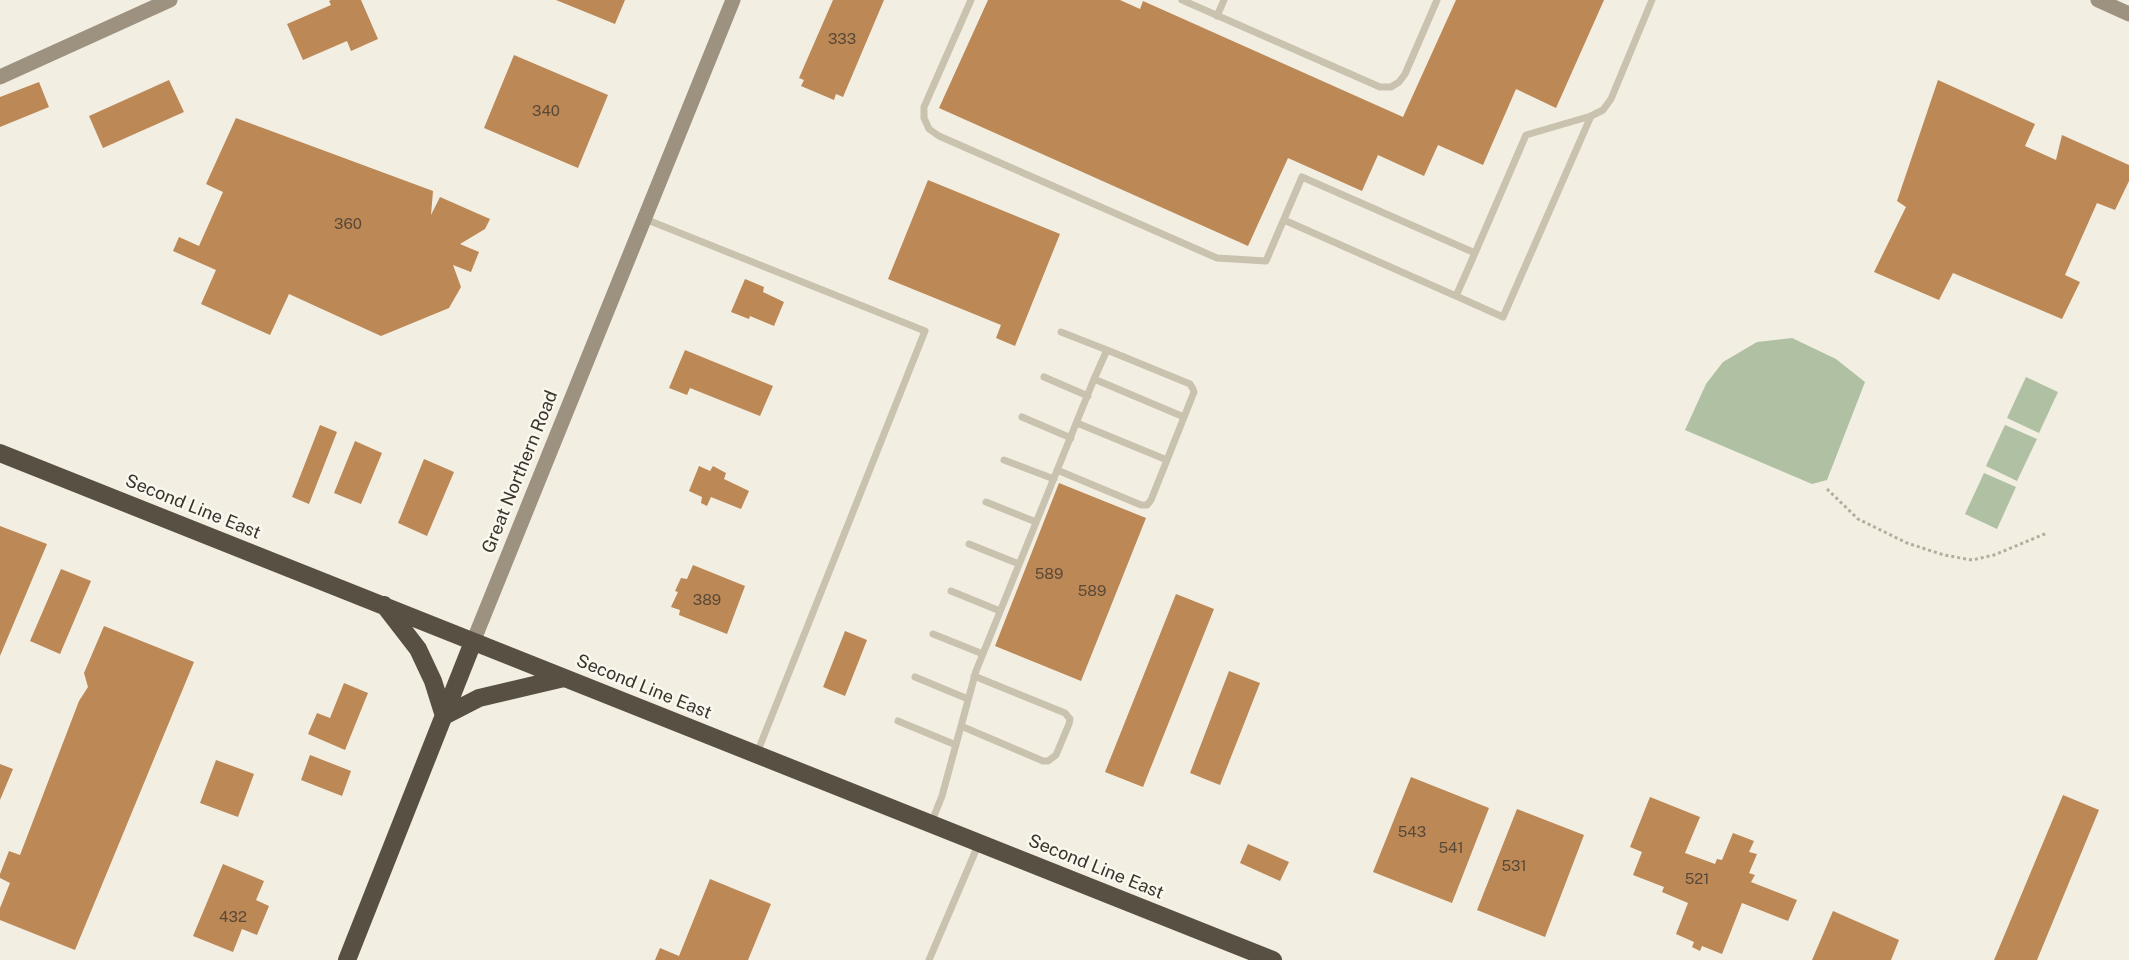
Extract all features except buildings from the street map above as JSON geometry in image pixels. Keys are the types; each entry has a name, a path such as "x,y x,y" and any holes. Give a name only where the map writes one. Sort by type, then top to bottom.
{"highway":[{"name":"Second Line East","path":"0,453 1273,960"},
{"path":"384,605 418,649 433,681 444,716 479,698 564,678"},
{"name":"Great Northern Road","path":"347,960 473,642"}],"main road":[{"path":"0,76 170,0"},
{"name":"Great Northern Road","path":"473,642 734,0"},
{"path":"2098,0 2129,14"}],"lane":[{"path":"971,0 924,107 924,118 929,129 934,133 1217,258 1266,261 1302,177 1475,253"},
{"path":"1182,0 1380,87 1391,87 1405,74 1437,0"},
{"path":"1217,16 1224,0"},
{"path":"1456,296 1526,135 1591,116 1603,110 1611,99 1652,0"},
{"path":"1284,220 1503,317 1591,116"},
{"path":"645,219 925,331 756,754"},
{"path":"1058,470 1141,505 1147,505 1194,392 1190,384 1061,332"},
{"path":"931,824 942,796 974,676 1107,350"},
{"path":"1044,377 1088,396"},
{"path":"1094,379 1184,417"},
{"path":"1022,417 1071,438"},
{"path":"1077,423 1167,460"},
{"path":"1004,460 1054,479"},
{"path":"986,502 1036,522"},
{"path":"969,544 1019,564"},
{"path":"951,591 1000,611"},
{"path":"933,634 983,654"},
{"path":"961,726 1043,761 1048,761 1056,755 1069,724 1070,719 1065,712 974,676"},
{"path":"915,677 968,699"},
{"path":"898,721 956,745"},
{"path":"929,960 979,843"}],"path":[{"path":"1827,489 1858,519 1907,543 1944,555 1972,560 1994,555 2047,533"}],"green space":[{"path":"1792,338 1836,359 1865,382 1827,480 1812,484 1685,430 1706,384 1723,362 1757,342"},
{"path":"2026,377 2058,392 2039,433 2007,418"},
{"path":"2005,425 2037,439 2017,481 1986,466"},
{"path":"1984,473 2016,487 1997,529 1965,514"}]}
